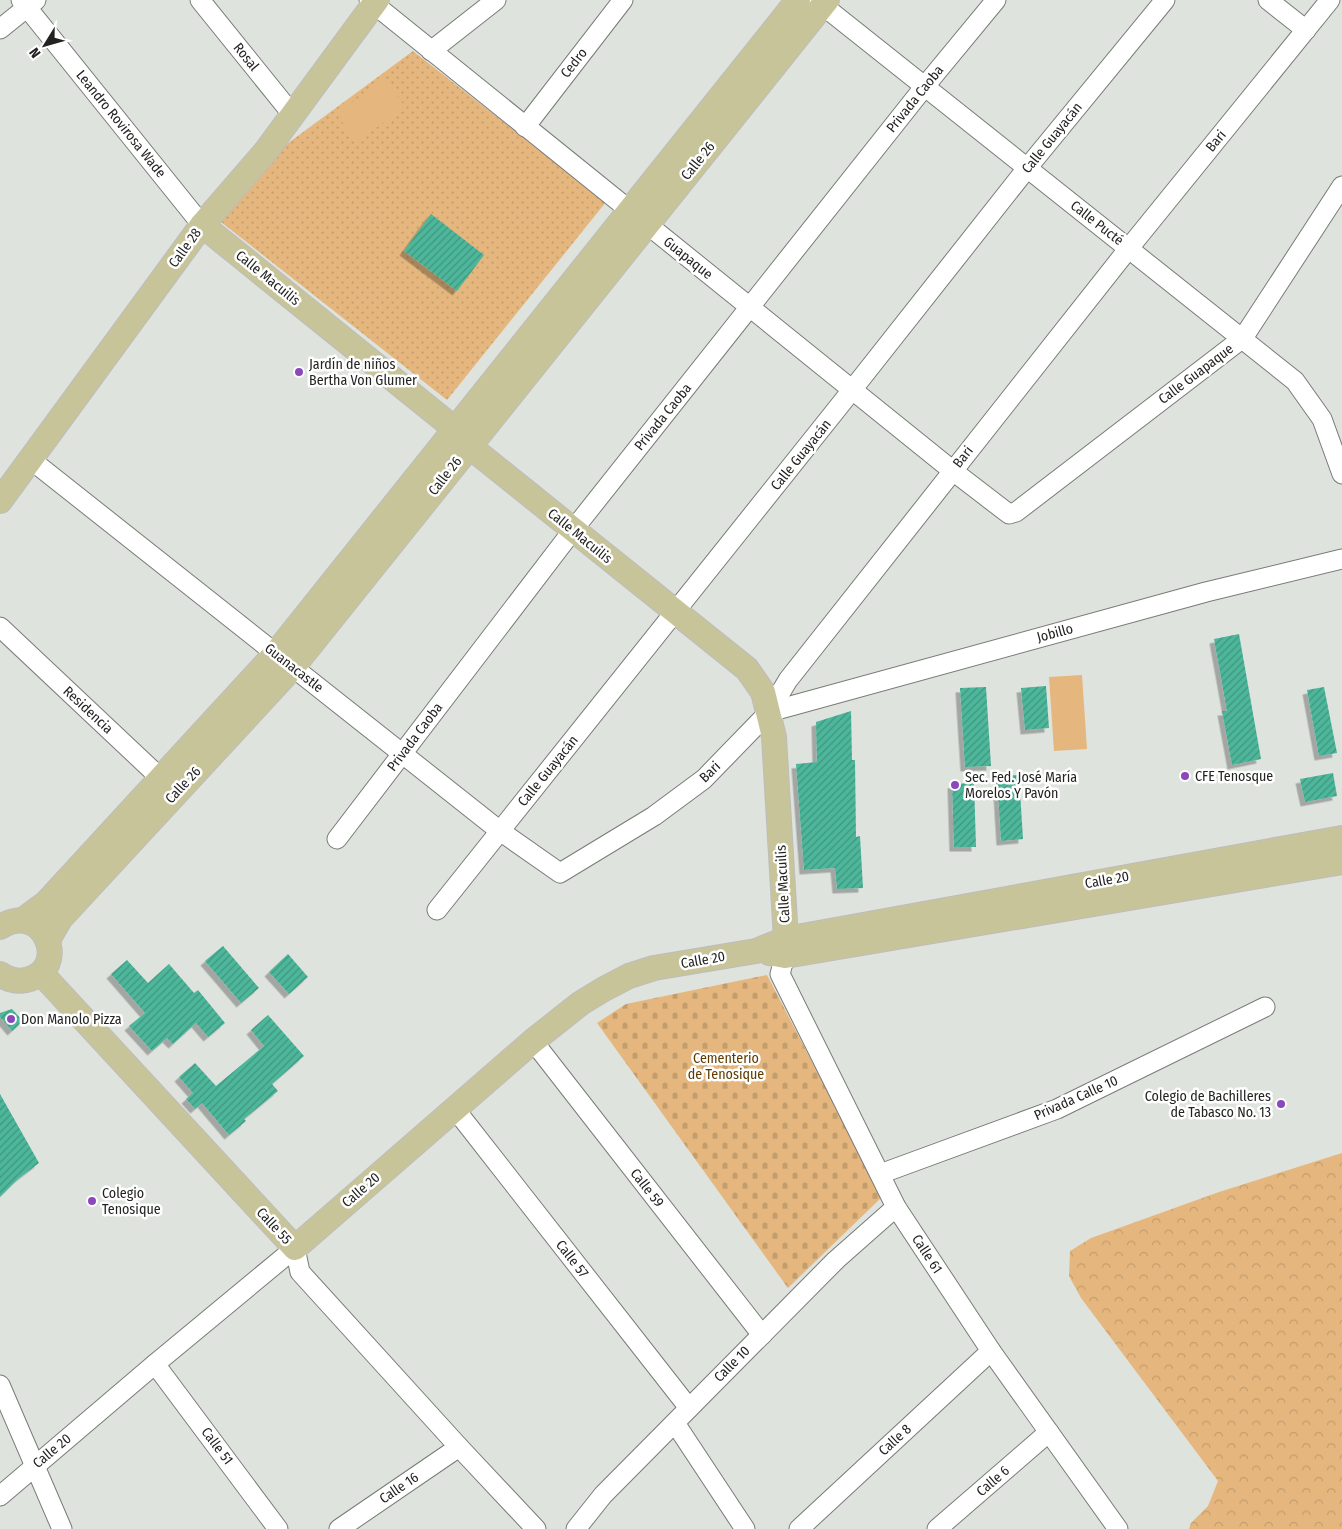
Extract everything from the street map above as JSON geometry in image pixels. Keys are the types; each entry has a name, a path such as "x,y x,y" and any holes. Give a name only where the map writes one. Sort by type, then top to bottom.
{"main road":[{"name":"Calle 26","path":"638,218 798,0"},
{"name":"Calle 28","path":"0,501 202,225 266,151 373,2"},
{"name":"Calle 26","path":"0,927 15,920 23,920 46,904 169,785 285,660 638,218 822,2"},
{"name":"Calle Macuilis","path":"202,225 573,530 747,669 763,692 774,737 785,947"},
{"name":"Calle 26","path":"48,940 60,919 169,785"},
{"name":"Calle 20","path":"295,1248 533,1041 581,1003 629,976 654,968 1081,895 1342,838"},
{"name":"Calle 20","path":"1081,895 1342,862"},
{"path":"0,997 21,976 45,968 50,954 48,940 38,927 23,920"},
{"name":"Calle 55","path":"21,976 295,1248"}],"street":[{"name":"Rosal","path":"200,0 292,114"},
{"path":"431,51 496,0"},
{"name":"Cedro","path":"525,127 623,0"},
{"name":"Privada Caoba","path":"337,839 573,530 925,86 996,0"},
{"name":"Calle Guayacán","path":"437,910 1028,168 1165,0"},
{"path":"1268,0 1306,30"},
{"name":"Bari","path":"560,873 654,816 704,779 769,712 788,680 1129,248 1330,0"},
{"path":"0,29 28,2"},
{"name":"Leandro Rovirosa Wade","path":"28,2 202,225"},
{"name":"Guapaque","path":"373,2 525,127 1003,511"},
{"name":"Calle Pucté","path":"822,2 1296,381 1322,419 1342,474"},
{"name":"Calle Guapaque","path":"1003,511 1008,514 1016,512 1243,338 1342,186"},
{"name":"Guanacastle","path":"30,459 500,831 560,873"},
{"name":"Jobillo","path":"769,712 1206,592 1342,559"},
{"name":"Residencia","path":"0,627 169,785"},
{"name":"Calle 61","path":"785,947 780,974 896,1207 991,1351 1118,1529"},
{"name":"Privada Calle 10","path":"880,1174 1057,1109 1265,1007"},
{"name":"Calle 59","path":"533,1041 762,1335"},
{"name":"Calle 57","path":"454,1109 689,1408"},
{"name":"Calle 10","path":"576,1529 604,1495 674,1423 836,1260 896,1207"},
{"name":"Calle 20","path":"0,1496 295,1248"},
{"name":"Calle 55","path":"295,1248 300,1272 536,1529"},
{"name":"Calle 8","path":"799,1529 991,1351"},
{"name":"Calle 51","path":"155,1364 278,1529"},
{"path":"0,1385 62,1529"},
{"path":"674,1423 745,1529"},
{"name":"Calle 6","path":"937,1529 1049,1432"},
{"name":"Calle 16","path":"339,1529 459,1447"}],"green space":[{"path":"413,51 606,202 447,400 221,222 272,155"},
{"path":"382,81 387,82 403,104 402,110 358,140 353,138 338,116 340,111"},
{"path":"1082,675 1087,749 1054,751 1049,677"},
{"name":"Cementerio de Tenosique","path":"767,975 882,1197 788,1288 597,1023 626,1004"},
{"path":"1342,1153 1342,1529 1189,1529 1191,1523 1208,1506 1218,1481 1081,1298 1069,1276 1070,1251 1091,1238 1219,1192"}],"building":[{"path":"431,214 484,255 457,291 404,251"},
{"path":"1239,634 1261,759 1232,765 1222,711 1227,711 1214,639"},
{"path":"1046,686 1049,728 1025,730 1021,688"},
{"path":"986,687 991,766 965,767 960,688"},
{"path":"1324,687 1337,753 1319,756 1307,690"},
{"path":"851,711 852,760 855,760 856,837 860,836 863,888 837,889 835,868 804,870 796,764 817,762 816,722"},
{"path":"1333,773 1337,796 1305,802 1300,779"},
{"path":"1019,775 1023,839 1001,841 997,776"},
{"path":"974,783 976,847 954,847 952,784"},
{"path":"223,946 259,988 241,1003 205,961"},
{"path":"288,954 308,977 289,994 269,972"},
{"path":"127,960 148,983 169,964 194,993 198,990 225,1023 208,1037 196,1023 173,1044 167,1038 152,1051 129,1026 145,1013 111,974"},
{"name":"Don Manolo Pizza","path":"12,1009 23,1021 12,1031 0,1017 0,1013"},
{"path":"268,1015 304,1056 272,1084 278,1091 244,1119 246,1121 229,1135 202,1103 195,1109 186,1099 193,1093 179,1077 195,1063 216,1086 264,1046 251,1030"},
{"path":"0,1094 39,1163 18,1179 0,1197"}],"place":[{"name":"Jardín de niños Bertha Von Glumer","path":"299,372"},
{"name":"CFE Tenosque","path":"1185,776"},
{"name":"Sec. Fed. José María Morelos Y Pavón","path":"955,785"},
{"name":"Don Manolo Pizza","path":"11,1019"},
{"name":"Colegio de Bachilleres de Tabasco No. 13","path":"1281,1104"},
{"name":"Colegio Tenosique","path":"92,1201"}]}
